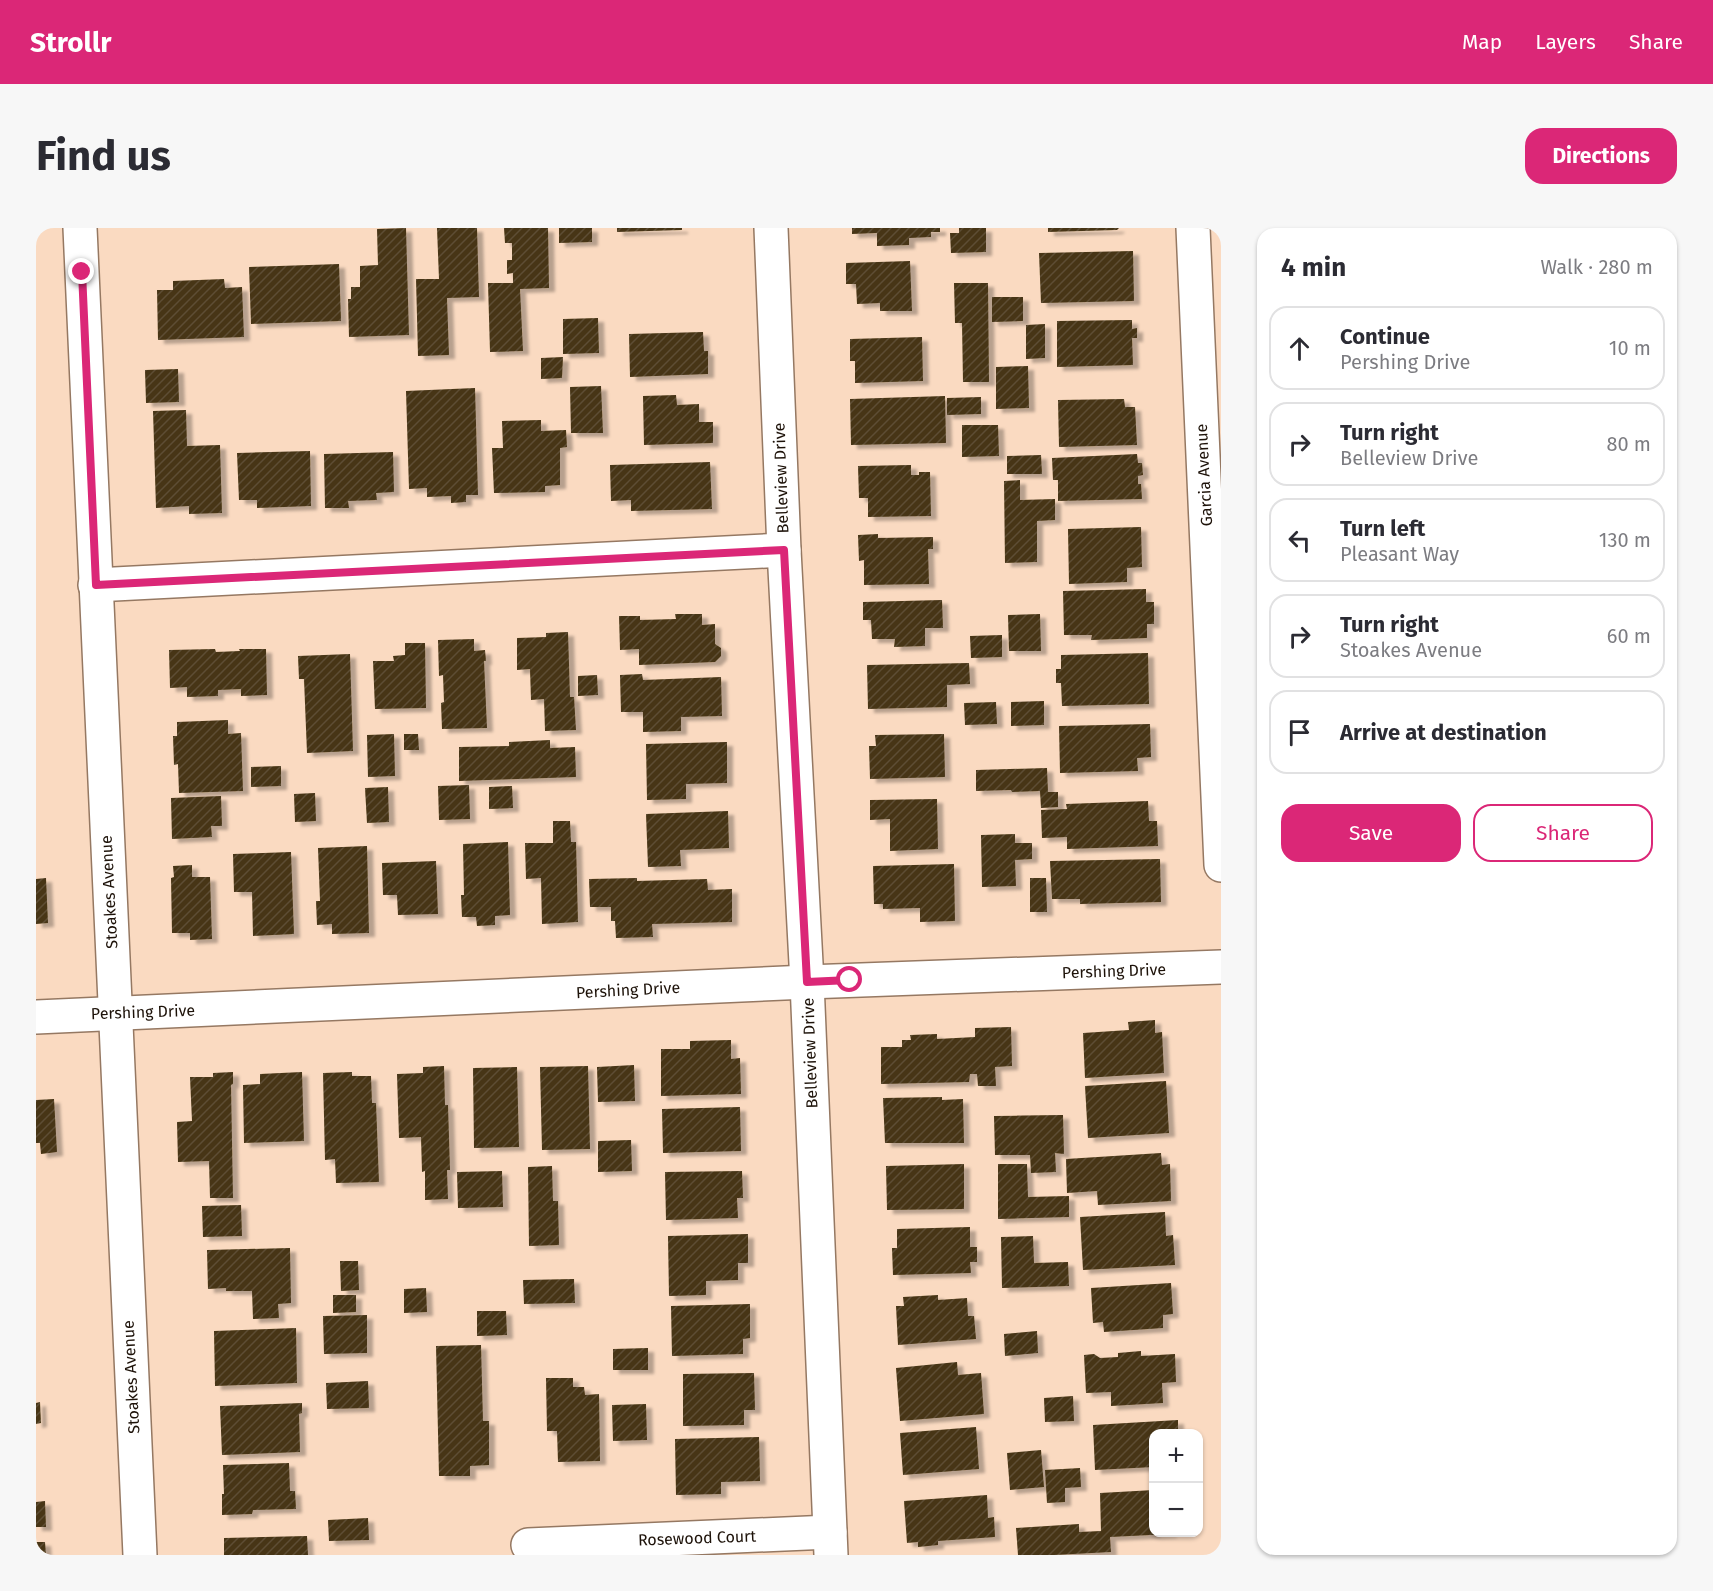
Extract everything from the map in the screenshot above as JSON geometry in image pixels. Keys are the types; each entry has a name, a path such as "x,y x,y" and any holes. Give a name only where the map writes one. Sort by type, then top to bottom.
{"street":[{"name":"Stoakes Avenue","path":"80,228 140,1555"},
{"name":"Belleview Drive","path":"771,228 831,1544"},
{"name":"Garcia Avenue","path":"1193,228 1221,866"},
{"path":"96,585 784,550"},
{"name":"Pershing Drive","path":"36,1017 807,982 1221,967"},
{"name":"Rosewood Court","path":"528,1545 831,1544"}],"building":[{"path":"406,228 409,335 349,337 348,299 351,299 351,287 360,287 360,266 378,265 377,229"},
{"path":"437,228 477,228 479,297 447,298 449,355 418,356 416,279 439,279"},
{"path":"504,228 548,228 549,288 520,289 523,351 490,352 488,283 513,283 513,273 507,274 507,260 512,260 512,243 505,243"},
{"path":"559,228 592,228 592,242 559,243"},
{"path":"617,228 682,228 682,230 617,232"},
{"path":"852,228 940,228 940,232 931,232 931,237 909,238 909,245 877,246 877,233 852,234"},
{"path":"959,228 986,228 986,252 951,253 950,233 959,233"},
{"path":"1048,228 1119,228 1117,230 1048,232"},
{"path":"1133,251 1134,301 1041,303 1039,253"},
{"path":"910,261 912,311 880,311 880,303 857,304 856,284 846,284 846,263"},
{"path":"339,264 341,321 251,324 249,267"},
{"path":"224,279 225,288 242,287 244,337 158,340 157,290 173,290 173,281"},
{"path":"954,283 988,283 989,382 963,382 962,323 955,323"},
{"path":"992,297 1023,297 1023,321 992,322"},
{"path":"598,318 599,353 563,354 563,319"},
{"path":"1132,320 1132,329 1137,328 1137,338 1132,338 1133,365 1057,367 1057,321"},
{"path":"1045,324 1045,358 1026,359 1026,325"},
{"path":"703,332 704,351 708,351 708,374 630,377 629,334"},
{"path":"922,337 923,381 855,383 855,361 850,361 850,339"},
{"path":"563,357 562,378 541,379 541,358"},
{"path":"1028,366 1029,408 996,409 996,367"},
{"path":"178,369 179,402 146,403 145,370"},
{"path":"601,386 603,433 571,433 570,387"},
{"path":"475,388 478,495 466,495 466,502 451,503 451,496 427,497 427,488 409,489 406,391"},
{"path":"676,395 677,405 699,404 699,422 713,422 713,443 644,445 643,396"},
{"path":"945,396 946,443 851,445 850,399"},
{"path":"981,397 981,414 947,415 947,398"},
{"path":"1124,399 1125,407 1135,407 1137,445 1059,447 1058,400"},
{"path":"186,410 187,446 220,445 222,513 189,514 189,506 156,508 153,411"},
{"path":"541,420 541,431 566,430 567,447 560,448 560,485 545,486 545,492 494,493 492,448 503,448 502,421"},
{"path":"962,425 998,425 999,456 962,457"},
{"path":"310,451 311,506 257,508 257,500 239,500 237,453"},
{"path":"393,452 394,492 376,493 377,500 348,501 349,508 325,508 324,454"},
{"path":"1137,454 1138,463 1142,463 1143,475 1138,476 1138,484 1141,484 1142,499 1058,501 1058,480 1053,480 1052,458"},
{"path":"1041,455 1042,474 1007,474 1007,456"},
{"path":"710,462 712,509 631,511 631,500 611,501 610,465"},
{"path":"911,465 911,475 930,472 931,516 868,517 868,498 859,498 858,466"},
{"path":"1020,480 1020,500 1055,499 1055,520 1037,521 1037,562 1005,563 1004,481"},
{"path":"1141,527 1142,567 1127,568 1127,582 1069,584 1068,529"},
{"path":"878,534 878,538 933,537 933,549 928,549 929,584 864,585 864,560 859,561 858,535"},
{"path":"1146,589 1146,602 1154,602 1154,624 1147,624 1147,638 1091,640 1092,635 1064,635 1063,591"},
{"path":"942,600 943,628 925,628 925,646 894,647 895,639 872,639 871,620 863,620 863,602"},
{"path":"675,614 702,614 702,625 715,624 715,644 721,648 721,656 715,662 639,665 639,649 620,650 619,616 640,616 640,620 676,619"},
{"path":"1040,614 1041,651 1009,651 1008,615"},
{"path":"568,632 570,697 574,697 576,730 545,731 544,699 531,700 530,669 517,670 517,638 546,637 546,633"},
{"path":"1002,635 1002,657 971,658 970,636"},
{"path":"474,639 474,651 485,650 487,728 442,729 443,675 439,676 438,640"},
{"path":"405,643 425,643 426,708 375,709 373,661 394,661 393,656 405,655"},
{"path":"215,649 216,652 266,649 267,695 241,696 241,689 218,690 218,696 187,697 187,687 170,688 169,650"},
{"path":"1148,653 1149,704 1062,706 1061,683 1056,683 1056,669 1061,669 1061,655"},
{"path":"350,654 353,751 307,753 304,679 299,679 298,656"},
{"path":"969,663 970,684 947,685 947,707 868,709 867,665"},
{"path":"642,674 643,680 721,677 722,716 681,717 681,731 643,732 643,712 621,712 620,675"},
{"path":"597,675 598,695 578,696 578,676"},
{"path":"1044,701 1044,725 1011,726 1011,702"},
{"path":"996,702 997,724 965,725 964,703"},
{"path":"228,720 228,734 241,733 243,791 179,793 178,764 174,765 173,736 177,736 177,722"},
{"path":"1150,724 1151,757 1137,758 1138,771 1060,773 1059,726"},
{"path":"394,734 395,776 368,777 367,735"},
{"path":"404,734 418,734 419,750 404,750"},
{"path":"944,734 945,777 870,779 869,746 876,746 875,735"},
{"path":"550,740 550,748 575,747 576,777 459,781 459,747 509,746 509,742"},
{"path":"727,742 727,783 686,784 686,799 647,800 646,744"},
{"path":"281,766 281,786 251,787 251,767"},
{"path":"1047,768 1048,792 1058,792 1058,807 1041,808 1040,791 976,791 976,770"},
{"path":"469,785 470,819 439,820 438,786"},
{"path":"512,786 513,808 489,809 489,787"},
{"path":"388,787 389,822 367,823 365,788"},
{"path":"315,793 316,821 295,822 294,794"},
{"path":"221,796 222,826 211,826 212,837 172,839 171,798"},
{"path":"937,799 938,849 890,851 890,819 870,820 870,800"},
{"path":"1148,801 1149,821 1157,821 1158,846 1067,849 1067,837 1042,838 1041,810 1067,809 1066,804"},
{"path":"728,811 729,848 680,850 681,866 648,867 646,814"},
{"path":"553,821 570,821 571,842 576,842 578,922 542,924 541,878 526,879 525,843 553,843"},
{"path":"1015,834 1015,843 1032,843 1032,859 1015,860 1016,886 982,887 981,835"},
{"path":"508,842 510,915 495,916 495,925 477,926 476,917 462,917 463,844"},
{"path":"367,846 369,933 332,934 332,924 317,925 316,901 320,901 318,848"},
{"path":"291,852 294,934 253,936 252,892 234,892 233,854"},
{"path":"1160,859 1161,902 1080,904 1080,899 1052,899 1050,861"},
{"path":"436,861 438,914 398,915 397,895 383,895 382,863"},
{"path":"954,864 955,921 920,922 920,908 883,909 883,904 874,904 873,866"},
{"path":"192,865 192,877 210,877 212,939 190,940 190,933 172,933 171,878 174,877 173,866"},
{"path":"46,878 48,923 36,924 36,879"},
{"path":"637,878 637,881 707,879 708,890 732,889 732,922 652,924 653,937 616,938 615,921 611,921 611,907 590,907 589,879"},
{"path":"1030,878 1046,878 1047,912 1030,912"},
{"path":"1155,1020 1155,1033 1162,1032 1164,1073 1085,1078 1083,1033 1129,1030 1128,1022"},
{"path":"1011,1027 1012,1066 995,1067 996,1086 978,1086 977,1074 970,1074 969,1082 881,1084 881,1047 902,1047 902,1040 911,1040 910,1035 937,1034 937,1039 975,1037 975,1028"},
{"path":"731,1040 731,1059 740,1058 741,1094 661,1096 661,1049 690,1049 690,1041"},
{"path":"634,1065 635,1101 598,1102 597,1067"},
{"path":"444,1066 450,1170 447,1170 448,1199 425,1200 425,1171 422,1172 421,1137 399,1138 397,1074 423,1073 423,1067"},
{"path":"588,1066 590,1149 542,1150 540,1067"},
{"path":"517,1067 519,1147 474,1148 473,1068"},
{"path":"233,1072 233,1084 231,1085 233,1198 210,1198 209,1161 178,1162 177,1122 192,1121 190,1077 213,1077 213,1073"},
{"path":"302,1072 304,1141 244,1143 243,1085 260,1084 260,1074"},
{"path":"352,1072 352,1076 371,1076 372,1103 376,1103 379,1182 336,1183 335,1159 325,1160 323,1073"},
{"path":"1166,1081 1169,1133 1088,1138 1085,1086"},
{"path":"942,1097 942,1100 963,1099 964,1143 885,1143 883,1098"},
{"path":"54,1099 57,1152 41,1154 40,1143 36,1143 36,1100"},
{"path":"740,1107 741,1151 663,1153 662,1109"},
{"path":"1063,1115 1064,1154 1055,1153 1056,1172 1031,1173 1030,1155 995,1155 994,1116"},
{"path":"631,1140 632,1171 598,1172 598,1141"},
{"path":"1161,1153 1162,1165 1170,1164 1171,1201 1098,1205 1097,1191 1067,1193 1066,1159"},
{"path":"964,1164 964,1209 887,1210 886,1166"},
{"path":"998,1164 1027,1164 1028,1197 1069,1196 1069,1217 998,1219"},
{"path":"552,1166 553,1201 558,1201 559,1245 529,1246 528,1167"},
{"path":"502,1171 503,1207 458,1208 457,1172"},
{"path":"742,1171 743,1198 737,1198 738,1218 666,1220 665,1172"},
{"path":"241,1205 242,1236 203,1237 202,1206"},
{"path":"1165,1212 1166,1236 1173,1235 1175,1265 1083,1270 1080,1217"},
{"path":"970,1227 970,1247 977,1247 977,1262 970,1262 971,1273 893,1275 892,1248 897,1248 897,1229"},
{"path":"748,1234 748,1263 738,1263 738,1280 706,1281 706,1295 669,1296 668,1236"},
{"path":"1033,1236 1034,1263 1068,1262 1069,1286 1002,1288 1001,1237"},
{"path":"290,1248 291,1303 278,1304 279,1318 253,1319 252,1291 226,1291 226,1288 208,1289 207,1250"},
{"path":"340,1261 358,1261 359,1290 341,1291"},
{"path":"574,1279 575,1303 524,1304 523,1280"},
{"path":"1171,1283 1173,1314 1163,1315 1163,1328 1104,1332 1103,1322 1093,1323 1091,1288"},
{"path":"426,1288 427,1312 404,1313 404,1289"},
{"path":"333,1295 356,1295 356,1312 333,1313"},
{"path":"938,1295 938,1300 967,1298 968,1316 974,1316 976,1339 898,1345 896,1306 904,1306 903,1297"},
{"path":"750,1304 750,1338 743,1339 743,1354 672,1356 671,1306"},
{"path":"477,1311 506,1311 507,1335 477,1336"},
{"path":"367,1315 367,1353 324,1354 323,1316"},
{"path":"296,1328 297,1383 215,1386 214,1331"},
{"path":"1037,1331 1038,1353 1005,1356 1004,1334"},
{"path":"481,1345 483,1421 489,1421 489,1465 470,1466 470,1476 439,1476 436,1346"},
{"path":"648,1348 648,1370 613,1370 613,1349"},
{"path":"1141,1351 1141,1356 1175,1354 1176,1382 1162,1383 1163,1403 1111,1406 1111,1392 1086,1393 1084,1355 1094,1354 1100,1358 1118,1357 1118,1353"},
{"path":"957,1362 958,1375 981,1373 984,1414 900,1421 896,1368"},
{"path":"754,1373 755,1410 744,1410 744,1425 683,1426 683,1374"},
{"path":"546,1378 573,1378 573,1387 584,1387 585,1395 599,1394 600,1461 558,1462 557,1431 547,1431"},
{"path":"368,1381 369,1408 327,1409 326,1383"},
{"path":"1073,1396 1074,1421 1045,1422 1044,1398"},
{"path":"40,1402 41,1423 36,1424 36,1403"},
{"path":"302,1403 302,1413 299,1414 300,1452 222,1455 220,1406"},
{"path":"646,1404 647,1440 613,1441 612,1405"},
{"path":"1178,1420 1178,1429 1149,1429 1149,1467 1095,1470 1093,1425"},
{"path":"976,1427 979,1469 903,1475 900,1433"},
{"path":"759,1437 760,1481 721,1482 721,1494 676,1495 675,1439"},
{"path":"1041,1450 1044,1487 1010,1490 1007,1453"},
{"path":"289,1463 290,1491 295,1491 296,1509 253,1510 252,1514 222,1515 223,1465"},
{"path":"1080,1468 1081,1487 1065,1488 1065,1502 1047,1503 1045,1470"},
{"path":"1149,1490 1149,1535 1110,1537 1111,1552 1018,1555 1016,1528 1079,1524 1079,1532 1101,1531 1100,1493"},
{"path":"987,1495 988,1518 994,1517 995,1537 938,1541 938,1545 918,1547 918,1542 907,1543 904,1501"},
{"path":"45,1501 46,1527 36,1527 36,1502"},
{"path":"368,1518 369,1540 329,1541 328,1520"},
{"path":"307,1536 308,1555 224,1555 224,1538"},
{"path":"36,1542 45,1542 46,1555 36,1555"}],"route":[{"path":"82,272 96,585 784,550 807,982 850,980"}]}
